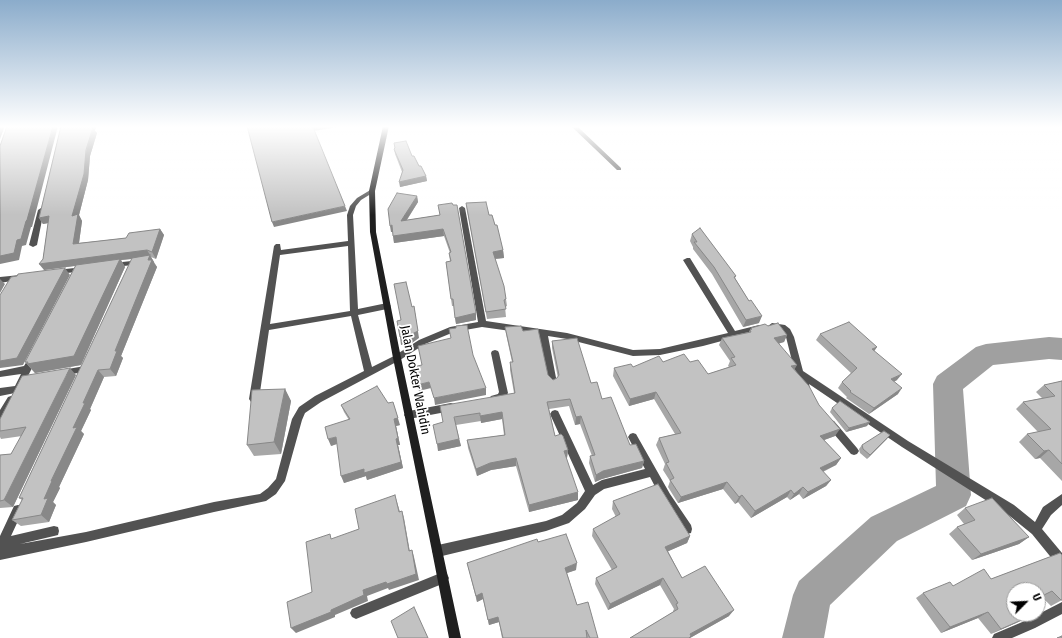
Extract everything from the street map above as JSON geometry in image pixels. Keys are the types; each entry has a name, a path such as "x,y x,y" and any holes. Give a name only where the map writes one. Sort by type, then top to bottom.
{"main road":[{"name":"Jalan Dokter Wahidin","path":"380,156 372,191 373,232 397,358 444,578 455,638"}],"street":[{"path":"605,156 618,168"},
{"path":"369,373 354,313 350,215 353,206 372,191"},
{"path":"33,245 44,200"},
{"path":"462,208 482,324"},
{"path":"252,411 277,250 351,243"},
{"path":"46,274 76,273 98,267 132,266 152,260"},
{"path":"687,260 734,335"},
{"path":"0,280 30,276"},
{"path":"7,289 15,278"},
{"path":"266,328 387,306"},
{"path":"1,547 86,537 214,507 262,498 272,491 280,481 297,419 302,410 318,399 397,358 422,342 447,332 482,324 567,336 634,353 660,352 703,343 762,327 782,327 787,331 790,338 799,372 811,396"},
{"path":"543,332 553,383"},
{"path":"0,418 27,375 38,348"},
{"path":"483,401 498,398 504,395 495,353"},
{"path":"54,374 85,369"},
{"path":"799,372 905,444 1010,509 1036,530 1062,562"},
{"path":"0,374 27,375"},
{"path":"0,392 17,389"},
{"path":"409,416 461,405"},
{"path":"555,414 591,492"},
{"path":"827,418 854,451"},
{"path":"634,437 652,472 687,529"},
{"path":"438,551 546,526 565,519 581,506 591,492 602,485 652,472"},
{"path":"1036,530 1047,511 1062,499"},
{"path":"1,547 22,502"},
{"path":"1,547 54,531"},
{"path":"356,613 444,578"},
{"path":"998,638 1031,624 1062,608"}],"building":[{"path":"0,156 45,156 21,239 17,240 14,253 0,256"},
{"path":"54,156 86,156 84,174 72,216 78,214 73,244 126,238 129,233 160,229 152,252 147,250 39,264 43,259 49,216 39,218"},
{"path":"255,156 325,156 345,206 272,222"},
{"path":"397,156 414,156 426,176 399,182 403,170"},
{"path":"397,193 417,196 401,221 440,215 438,205 452,203 453,205 457,205 476,313 455,318 446,262 451,261 449,253 451,252 443,229 393,236 388,209"},
{"path":"486,202 489,215 492,215 495,225 497,225 503,250 493,252 504,286 506,299 504,300 506,309 486,312 466,203"},
{"path":"700,228 736,276 734,277 749,301 751,300 762,316 746,320 714,267 694,242 697,242 692,234"},
{"path":"150,255 148,260 152,260 115,351 117,351 110,369 98,370 73,428 77,427 51,481 44,499 48,498 41,515 12,520 23,498 19,498 132,258"},
{"path":"120,259 74,356 27,364 28,362 25,362 76,265"},
{"path":"65,268 17,358 0,361 0,295 11,277 17,276 18,274"},
{"path":"406,282 412,307 414,306 418,331 410,335 400,337 397,321 401,320 394,284"},
{"path":"849,322 877,347 872,349 902,374 891,379 902,388 874,408 850,392 851,391 842,382 857,368 820,334"},
{"path":"778,323 787,335 774,338 797,365 791,366 809,386 819,405 840,429 820,436 841,458 820,468 831,480 808,492 803,487 794,494 791,490 755,511 742,495 739,497 727,482 681,497 670,480 674,478 666,463 669,462 659,438 681,433 656,392 630,399 614,368 631,364 633,367 659,356 663,362 684,354 690,362 698,360 708,374 736,365 731,358 735,357 722,338 751,332 751,328 765,324 768,326"},
{"path":"467,325 473,355 486,388 434,398 429,382 417,385 412,367 422,365 418,346 451,338 449,329 456,328 456,326"},
{"path":"521,326 523,331 538,329 548,375 553,380 559,375 552,341 577,338 591,383 597,382 602,399 611,397 630,445 636,444 644,461 603,471 596,475 590,456 595,455 581,416 576,417 570,399 547,402 555,436 561,434 563,436 568,450 564,451 578,492 529,505 516,458 490,463 476,469 467,440 505,435 502,412 480,416 480,413 454,417 459,439 437,444 433,425 443,422 440,406 515,393 510,362 513,362 505,327"},
{"path":"70,368 4,500 0,501 0,455 11,454 26,427 0,431 0,419 22,376"},
{"path":"1062,381 1062,464 1049,450 1044,451 1027,434 1051,429 1023,402 1055,396 1044,385"},
{"path":"377,386 388,403 393,402 398,418 394,419 398,438 396,439 401,462 364,473 364,469 341,476 336,437 328,439 325,427 350,419 341,405"},
{"path":"285,389 274,442 247,445 252,390"},
{"path":"840,401 870,422 849,428 832,408"},
{"path":"884,431 890,435 870,455 863,449 862,445"},
{"path":"658,484 690,536 665,547 682,578 705,566 734,610 690,634 691,636 689,638 630,638 678,609 676,604 678,603 663,578 610,604 596,578 617,567 593,529 620,514 613,501"},
{"path":"395,495 399,512 402,511 409,551 412,550 416,574 363,590 364,595 331,610 331,612 291,628 287,602 312,592 306,542 330,534 331,539 359,529 355,509"},
{"path":"992,498 1029,537 981,554 957,527 975,520 965,508"},
{"path":"566,534 577,563 565,568 577,605 588,602 598,638 590,638 586,630 587,638 503,638 498,617 488,620 482,593 476,596 467,563 537,539 538,542"},
{"path":"1060,553 1062,555 1062,600 1052,591 1046,594 1046,582 1006,582 1006,622 1017,622 1001,629 988,612 950,627 923,593 950,582 953,586 984,569 991,579"},
{"path":"414,607 428,638 398,638 391,621"}],"waterway":[{"path":"803,638 813,595 884,529 954,495 948,384 986,355 1049,348 1062,349"}]}
